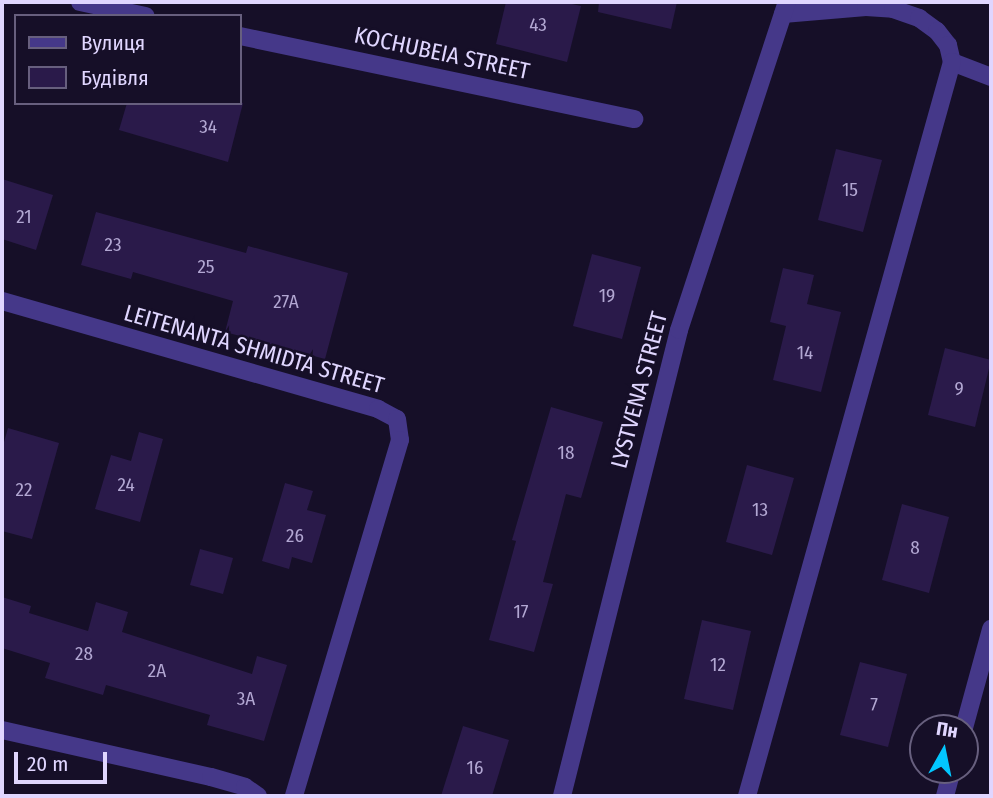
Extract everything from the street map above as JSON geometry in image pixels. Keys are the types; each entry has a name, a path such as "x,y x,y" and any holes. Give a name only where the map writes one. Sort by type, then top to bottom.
{"street":[{"path":"80,2 137,14"},
{"path":"747,796 952,62 948,45 937,31 919,18 893,9 785,8"},
{"name":"LYSTVENA STREET","path":"562,796 678,330 785,8"},
{"name":"KOCHUBEIA STREET","path":"242,36 634,119"},
{"path":"952,62 991,77"},
{"name":"LEITENANTA SHMIDTA STREET","path":"2,301 379,409 397,419 400,440 294,796"},
{"path":"968,714 991,629"},
{"path":"2,730 211,777 245,787 258,796"}],"building":[{"path":"506,2 563,2 581,6 567,62 496,44"},
{"path":"599,2 677,2 671,29 598,12"},
{"path":"243,103 228,162 119,130 126,105"},
{"path":"836,149 882,160 863,232 818,220"},
{"path":"2,179 53,195 36,250 2,239"},
{"path":"96,212 246,253 248,246 348,273 325,359 225,332 233,301 133,272 131,279 81,265"},
{"path":"592,254 641,267 622,339 573,326"},
{"path":"783,268 814,275 807,304 841,312 821,392 773,380 786,326 770,322"},
{"path":"945,348 991,360 975,427 928,415"},
{"path":"551,407 603,422 581,498 566,494 543,582 553,584 534,652 489,640 516,541 512,540"},
{"path":"8,428 59,443 32,539 2,531 2,449"},
{"path":"139,432 163,439 140,522 95,509 111,455 131,461"},
{"path":"747,465 794,478 772,555 726,542"},
{"path":"285,483 313,491 307,510 326,515 312,563 292,557 289,569 262,561"},
{"path":"902,504 949,517 929,593 882,580"},
{"path":"200,549 233,558 223,594 190,585"},
{"path":"2,597 31,606 29,613 88,631 96,602 128,612 122,632 252,674 257,656 287,665 264,741 207,725 210,715 106,685 103,695 45,678 50,663 2,648"},
{"path":"702,620 751,631 733,710 684,699"},
{"path":"860,662 907,674 888,747 840,735"},
{"path":"463,726 509,740 492,796 441,796"}]}
